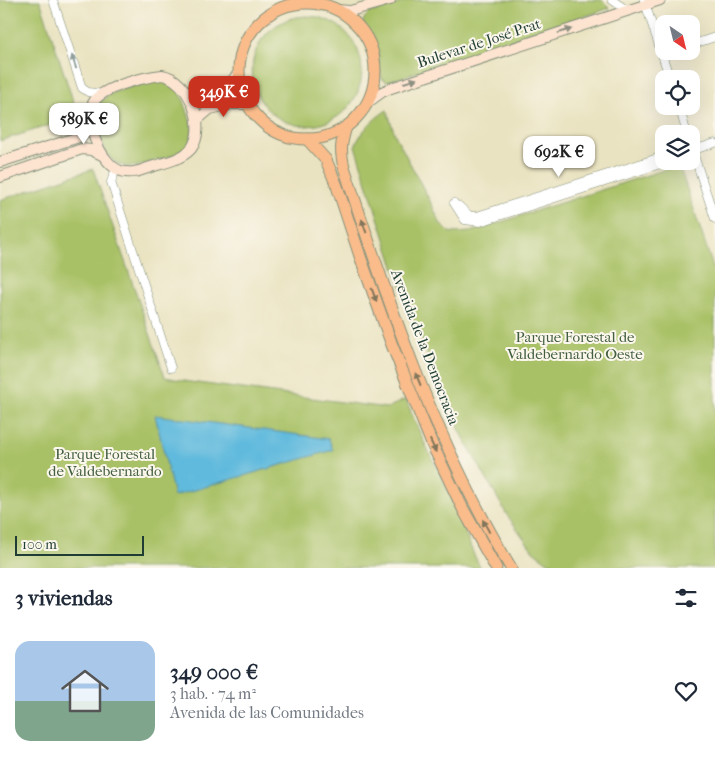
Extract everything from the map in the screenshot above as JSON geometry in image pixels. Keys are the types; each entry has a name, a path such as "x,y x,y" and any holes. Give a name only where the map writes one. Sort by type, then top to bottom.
{"main road":[{"path":"272,12 274,0"},
{"path":"307,1 338,10 357,24 370,43 374,58 375,74 373,89 367,103 358,116 346,127 328,135 307,139 292,138 278,133 265,125 247,104 242,94 238,74 240,56 247,38 258,24 272,12 307,1"},
{"name":"Avenida de la Democracia","path":"346,127 342,140 341,154 344,167 403,341 432,412 466,486 511,568"},
{"name":"Avenida de la Democracia","path":"307,139 326,160 337,186 392,345 432,444 463,509 496,568"}],"street":[{"path":"54,0 82,88 88,92 103,94"},
{"path":"338,10 350,11 390,0"},
{"path":"612,0 627,10"},
{"name":"Bulevar de José Prat","path":"367,103 382,92 396,86 627,10 645,2 660,0"},
{"path":"645,2 655,33"},
{"path":"700,42 715,37"},
{"path":"187,93 196,96 213,94 227,86 238,74"},
{"path":"162,75 174,79 187,93 197,120 196,140 193,147 182,157 130,173 116,169 108,163 102,155 92,127 91,111 95,100 103,94 131,81 162,75"},
{"path":"197,120 210,108 232,104 247,104"},
{"path":"0,162 79,137 92,127"},
{"path":"700,148 715,143"},
{"path":"0,177 82,149 91,150 102,155"},
{"path":"655,159 477,216 470,216 454,203 465,220 480,222 655,166"},
{"path":"116,169 111,182 171,368"},
{"path":"699,170 715,219"}],"green space":[{"path":"0,0 40,0 78,116 0,141"},
{"path":"410,0 602,0 610,8 387,82 382,79 375,45 363,23 369,13"},
{"path":"307,16 328,20 346,32 358,50 362,71 358,92 346,110 328,122 307,126 286,122 268,110 256,92 252,71 256,50 268,32 286,20"},
{"path":"157,79 170,82 179,90 192,127 190,142 183,150 169,157 138,166 129,167 121,165 110,157 104,147 96,120 96,112 106,97 124,89"},
{"name":"Parque Forestal de Valdebernardo Oeste","path":"387,110 395,135 440,223 449,232 454,233 470,232 663,170 681,170 715,273 715,568 563,568 548,562 533,551 507,515 447,405 395,270 355,146 368,126"},
{"name":"Parque Forestal de Valdebernardo","path":"93,169 165,377 387,408 406,399 481,568 0,568 0,200"}],"water":[{"path":"155,415 329,439 333,450 174,496"}]}
